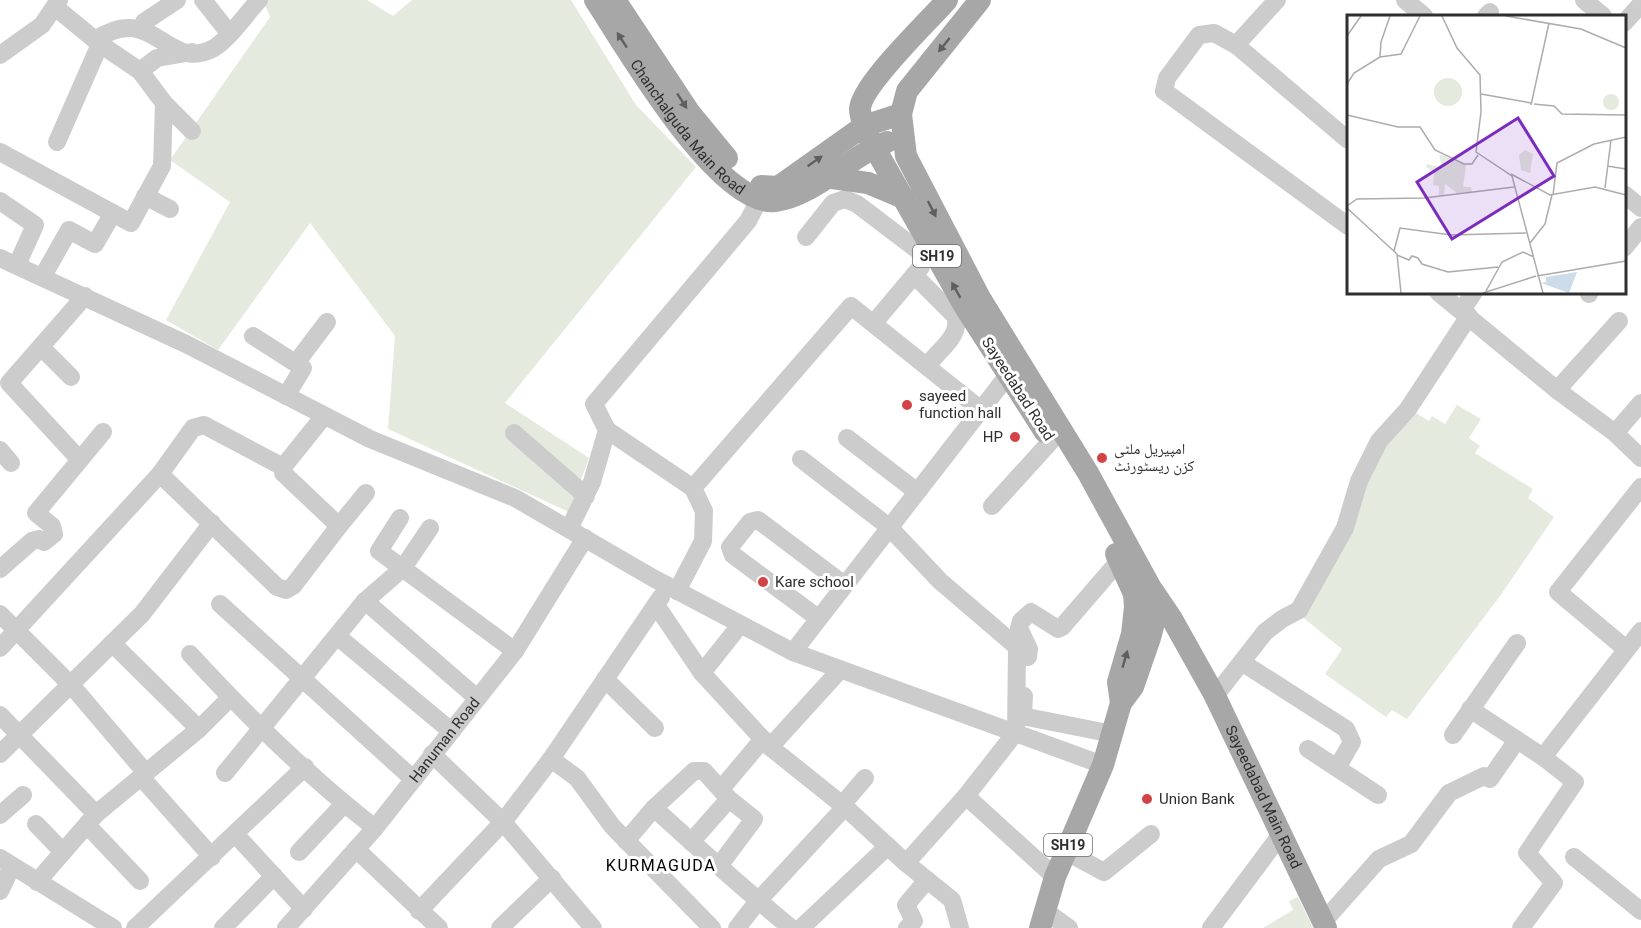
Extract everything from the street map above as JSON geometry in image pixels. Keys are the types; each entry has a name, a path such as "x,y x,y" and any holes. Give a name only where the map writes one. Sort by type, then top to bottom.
{"main road":[{"name":"Chanchalguda Main Road","path":"596,0 693,131 745,193 763,194 775,201 798,194 825,177 869,136"},
{"name":"Chanchalguda Main Road","path":"615,0 693,131"},
{"path":"869,136 860,109 870,85 947,0"},
{"path":"903,136 907,90 980,0"},
{"name":"Chanchalguda Main Road","path":"763,194 869,136 903,136"},
{"name":"Sayeedabad Road","path":"869,136 904,198 931,255 1051,441 1093,510 1119,561 1150,609"},
{"name":"Sayeedabad Road","path":"903,136 980,298 1088,473 1150,609"},
{"path":"825,177 868,183 904,198"},
{"name":"Sayeedabad Main Road","path":"1150,609 1198,667 1215,696 1325,925"},
{"name":"SH19","path":"1042,919 1054,877 1103,765 1121,703 1118,682 1150,609"}],"street":[{"path":"144,22 177,0"},
{"path":"203,0 229,33"},
{"path":"140,71 157,57 192,52 201,53 216,47 259,0"},
{"path":"1236,45 1277,0"},
{"path":"1405,0 1423,15"},
{"path":"1584,0 1602,15"},
{"path":"0,55 42,25 57,4 97,42 140,71 164,103 192,131"},
{"path":"1626,21 1641,4"},
{"path":"57,142 97,42 105,29 132,19 144,22 170,43 192,52"},
{"path":"1347,139 1236,45 1214,33 1199,35 1167,78 1164,91 1347,225"},
{"path":"0,152 131,222 162,166 164,103"},
{"path":"419,911 503,822 551,759 656,604 672,589 703,541 704,511 693,488 608,430 594,404 748,221 763,194"},
{"path":"146,196 170,209"},
{"path":"1626,196 1641,208"},
{"path":"806,237 833,203 845,199 857,204 931,255 878,318"},
{"path":"0,201 34,225 17,265"},
{"path":"43,276 69,230 95,244 113,213"},
{"path":"1626,246 1641,227"},
{"path":"0,258 86,296 370,439 515,498 672,589 793,652 1103,765"},
{"path":"914,275 955,316 958,322 957,329 931,361"},
{"path":"1441,294 1557,390 1616,433 1641,458"},
{"path":"1215,696 1265,632 1299,610 1345,528 1359,481 1379,441 1408,409 1466,313 1473,294"},
{"path":"79,459 9,383 86,296"},
{"path":"693,488 852,306 980,409"},
{"path":"1557,390 1619,321"},
{"path":"296,363 327,322"},
{"path":"253,336 303,368 286,396"},
{"path":"42,348 71,377"},
{"path":"793,652 843,584 1008,375"},
{"path":"1616,433 1641,402"},
{"path":"283,467 324,416"},
{"path":"0,648 160,474 193,428 199,425 283,467 286,478 339,526"},
{"name":"Hanuman Road","path":"286,928 375,828 412,778 515,651 577,534 586,495 608,430"},
{"path":"0,569 32,541 39,539 44,542 54,534 52,526 36,513 103,432"},
{"path":"514,433 586,495"},
{"path":"847,438 916,491"},
{"path":"992,506 1051,441"},
{"path":"801,459 888,527 940,580 1017,646 1016,732 966,796 906,863"},
{"path":"160,474 277,587 286,590 293,586 366,493"},
{"path":"1626,649 1558,592 1641,487"},
{"path":"400,518 379,550 515,651"},
{"path":"818,618 731,553 730,547 750,522 758,520 843,584"},
{"path":"0,754 72,686 142,614 212,524"},
{"path":"225,774 365,601 403,568 430,528"},
{"path":"1113,734 1027,717 1023,714 1029,650 1019,628 1021,621 1031,612 1054,627 1062,627 1119,561"},
{"path":"365,601 477,698"},
{"path":"220,604 412,778"},
{"path":"656,604 702,673 767,743 952,900 960,928"},
{"path":"0,614 72,686 212,857"},
{"path":"702,673 740,625"},
{"path":"1543,758 1641,632"},
{"path":"336,636 451,731"},
{"path":"112,643 200,729"},
{"path":"1453,735 1517,644"},
{"path":"189,654 261,728 344,804 375,828"},
{"path":"1243,663 1346,729 1352,742 1337,768"},
{"path":"691,842 725,794 767,743 840,670"},
{"path":"605,679 655,728"},
{"path":"37,882 91,820 200,729 231,698"},
{"path":"1470,709 1575,782 1527,853 1554,883 1521,928"},
{"path":"0,715 20,735 140,881"},
{"path":"1325,925 1378,859 1411,844 1449,793 1484,776 1490,779 1517,740"},
{"path":"1308,749 1378,795"},
{"path":"432,754 503,822 593,928"},
{"path":"551,759 577,778 612,826 712,928"},
{"path":"135,928 236,835 305,767"},
{"path":"626,840 654,808 694,771 704,771 725,794 753,817 754,822 719,866"},
{"path":"737,928 758,900 844,806 865,778"},
{"path":"0,815 23,795"},
{"path":"966,796 1054,877"},
{"path":"298,852 344,804"},
{"path":"654,808 791,928"},
{"path":"36,824 63,852"},
{"path":"1211,928 1282,833"},
{"path":"1065,851 1104,872 1150,834"},
{"path":"236,835 304,909"},
{"path":"801,928 888,846"},
{"path":"356,849 439,928"},
{"path":"1574,857 1641,911"},
{"path":"0,891 6,862 112,928"},
{"path":"223,928 274,876"},
{"path":"500,928 552,878"},
{"path":"907,928 914,921 906,905 927,880"},
{"path":"1042,919 1069,928"}],"shaded area":[{"path":"263,0 367,0 393,16 412,0 571,0 636,105 696,167 505,403 589,458 569,512 388,429 395,336 310,223 218,350 166,320 230,202 170,160 270,17"},
{"path":"1457,405 1481,419 1469,438 1480,446 1475,453 1533,489 1528,498 1554,517 1500,596 1407,719 1392,710 1386,717 1325,674 1342,649 1300,615 1370,463 1416,413 1429,421 1432,416 1445,424"},
{"path":"1298,897 1313,928 1263,928 1293,910 1289,901"}],"place":[{"name":"sayeed function hall","path":"907,405"},
{"name":"HP","path":"1015,437"},
{"name":"امپیریل ملٹی کزن ریسٹورنٹ","path":"1102,458"},
{"name":"Kare school","path":"763,582"},
{"name":"Union Bank","path":"1147,799"}],"district":[{"name":"KURMAGUDA","path":"661,865"}]}
